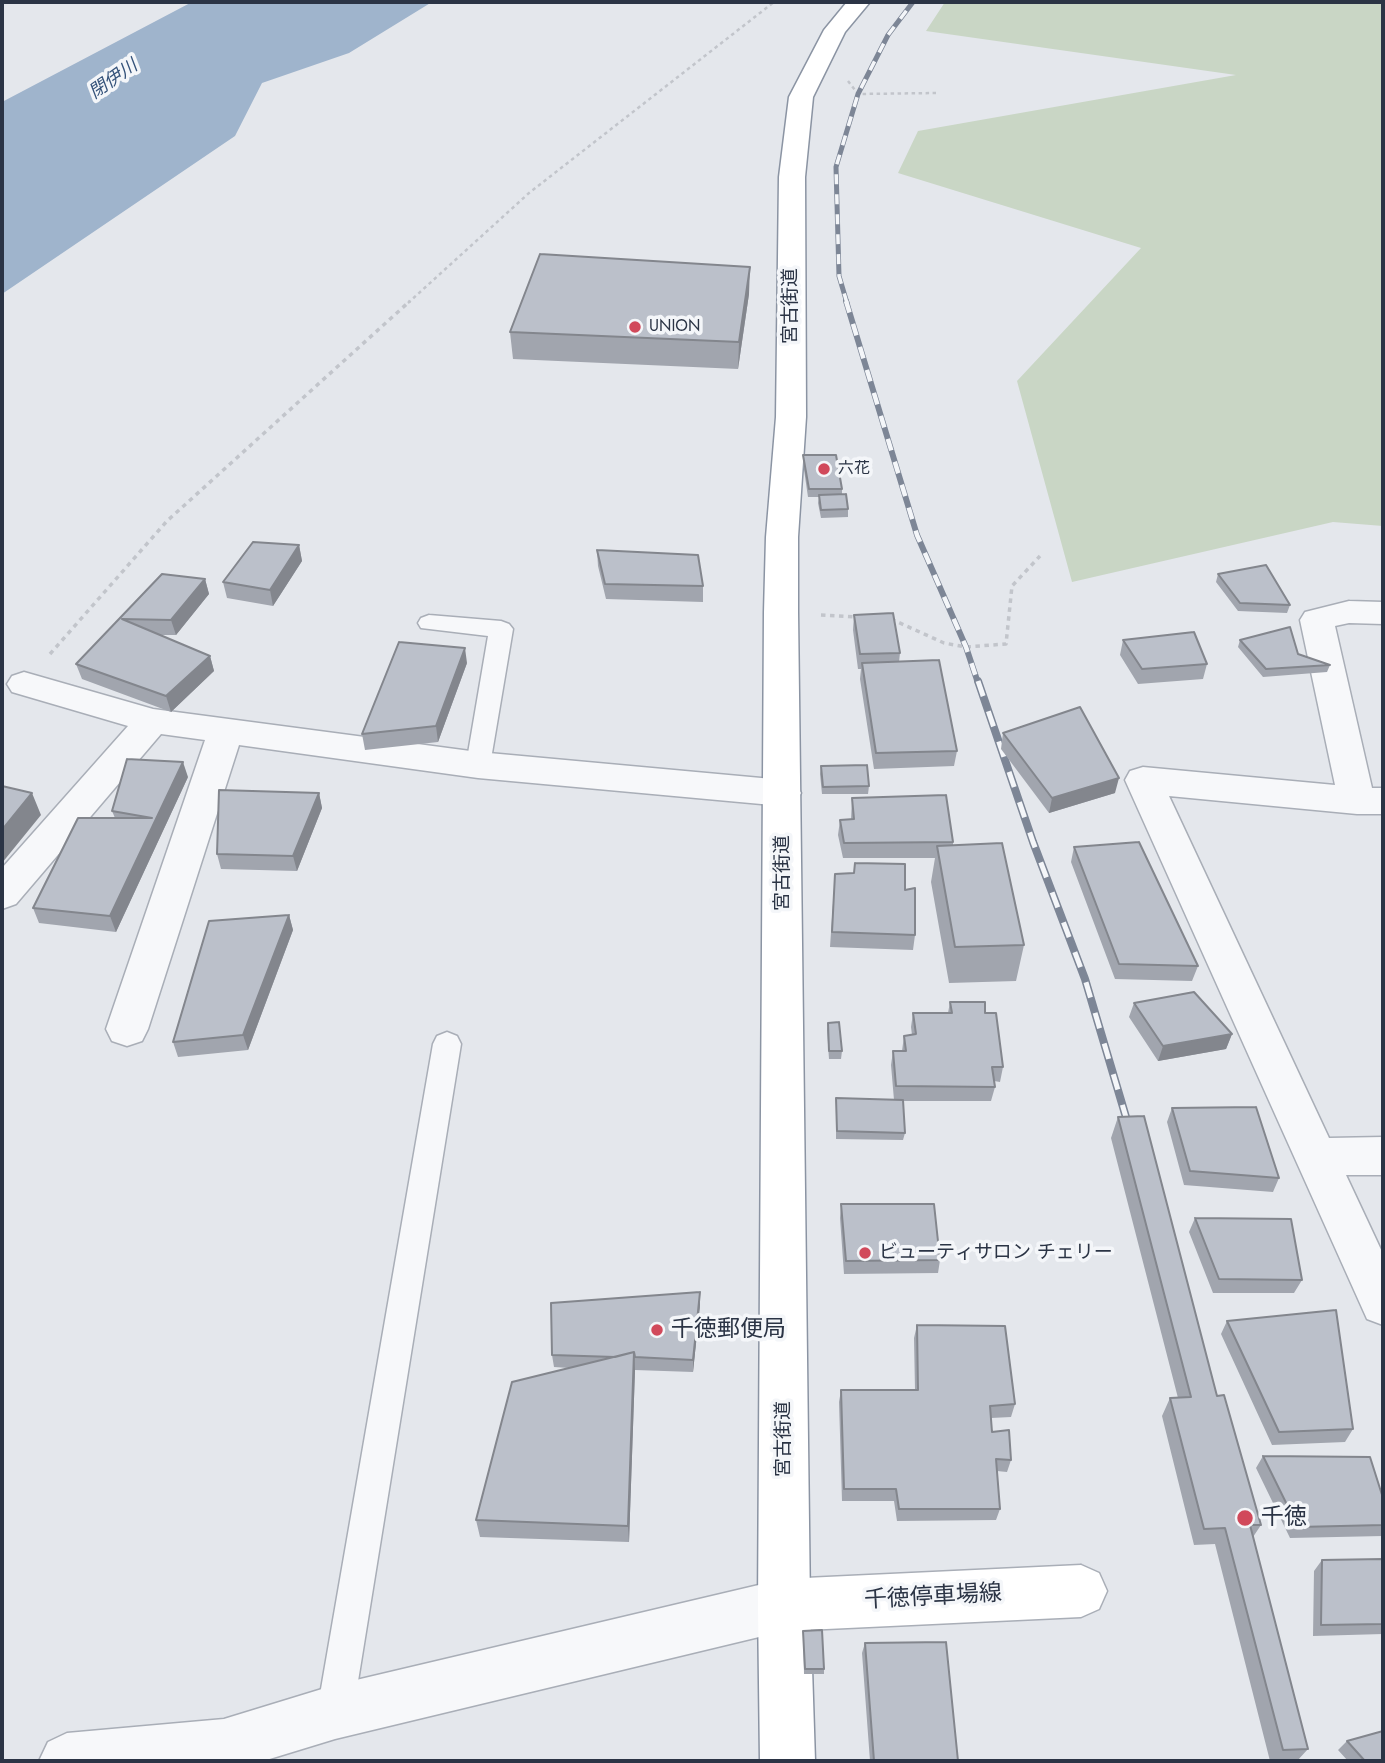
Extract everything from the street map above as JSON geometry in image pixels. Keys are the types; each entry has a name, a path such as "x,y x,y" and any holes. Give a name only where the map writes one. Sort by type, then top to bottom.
{"main road":[{"name":"宮古街道","path":"788,1761 784,1605 781,612 782,537 791,417 792,177 800,97 835,30 859,2"},
{"name":"千徳停車場線","path":"784,1605 1081,1591"}],"street":[{"path":"1383,614 1349,612 1317,620 1370,801 1143,780 1383,1304"},
{"path":"24,684 153,721 478,765 783,793"},
{"path":"2,894 153,721"},
{"path":"127,1029 226,731"},
{"path":"1315,1157 1383,1156"},
{"path":"67,1761 224,1746 335,1712 784,1605"}],"lane":[{"path":"429,623 501,629 478,765"},
{"path":"335,1712 447,1044"}],"path":[{"path":"24,684 177,512 529,193 774,2"},
{"path":"818,63 844,68 849,84 858,94 936,93"},
{"path":"890,619 944,643 966,647 1006,644 1012,586 1040,556"},
{"path":"781,612 862,617"}],"green space":[{"path":"945,2 1383,2 1383,526 1333,522 1072,582 1017,381 1141,248 898,173 918,131 1236,75 926,31"}],"water":[{"name":"閉伊川","path":"192,2 432,2 349,53 262,83 235,136 2,294 2,102"}],"building":[{"name":"UNION","path":"540,254 750,267 739,342 510,332"},
{"path":"803,455 836,455 842,489 809,489"},
{"path":"846,494 848,509 821,510 819,495"},
{"path":"253,542 299,545 270,590 223,582"},
{"path":"597,550 698,555 703,586 605,584"},
{"path":"1266,565 1290,605 1240,603 1218,574"},
{"path":"162,574 205,579 171,620 122,619 210,656 166,696 76,664"},
{"path":"893,613 900,653 860,654 854,615"},
{"path":"1290,627 1298,654 1330,665 1266,669 1240,640"},
{"path":"1194,632 1207,664 1142,669 1123,640"},
{"path":"399,642 465,648 436,726 362,734"},
{"path":"939,660 957,751 876,753 862,663"},
{"path":"1080,707 1119,778 1052,798 1003,733"},
{"path":"127,759 183,762 110,916 33,908 78,818 152,818 112,811"},
{"path":"867,765 869,786 823,787 821,766"},
{"path":"2,786 32,793 2,830"},
{"path":"219,790 319,793 293,856 217,854"},
{"path":"946,795 953,842 844,843 840,820 854,819 852,798"},
{"path":"1139,842 1198,966 1119,964 1074,847"},
{"path":"1002,843 1024,945 955,947 937,846"},
{"path":"855,863 905,864 905,890 915,888 915,935 832,932 835,874 854,873"},
{"path":"289,915 243,1035 173,1042 209,921"},
{"path":"1194,992 1232,1034 1163,1046 1134,1003"},
{"path":"950,1002 985,1002 985,1013 996,1013 1003,1067 992,1067 995,1087 896,1086 893,1051 906,1051 904,1036 916,1034 913,1013 952,1013"},
{"path":"839,1022 842,1051 829,1051 828,1023"},
{"path":"836,1098 903,1100 905,1133 837,1131"},
{"path":"1256,1107 1279,1178 1190,1171 1172,1108"},
{"path":"1144,1116 1217,1396 1224,1395 1261,1525 1250,1525 1308,1749 1283,1750 1225,1528 1204,1529 1170,1398 1191,1397 1118,1117"},
{"path":"841,1204 934,1204 940,1260 846,1261"},
{"path":"1195,1218 1291,1219 1302,1280 1219,1279"},
{"path":"700,1292 693,1360 635,1357 634,1352 615,1357 552,1355 551,1303"},
{"path":"1336,1310 1353,1429 1279,1432 1227,1321"},
{"path":"917,1325 1005,1326 1015,1404 990,1406 992,1432 1009,1430 1011,1460 996,1459 1000,1509 899,1509 896,1489 844,1489 841,1390 918,1390"},
{"path":"634,1352 628,1526 476,1520 512,1382"},
{"path":"1263,1456 1370,1457 1383,1498 1383,1525 1298,1527"},
{"path":"1383,1559 1383,1624 1321,1625 1322,1560"},
{"path":"822,1630 824,1669 805,1669 803,1631"},
{"path":"946,1642 958,1761 874,1761 865,1643"},
{"path":"1383,1731 1383,1761 1365,1761 1347,1741"}],"railway":[{"path":"847,303 839,276 836,167 858,94 888,35 913,2"},
{"path":"846,301 917,535 966,647 978,683"},
{"path":"978,681 1033,842 1085,979 1131,1134"}],"place":[{"name":"UNION","path":"635,327"},
{"name":"六花","path":"824,469"},
{"name":"ビューティサロン チェリー","path":"865,1253"},
{"name":"千徳郵便局","path":"657,1330"},
{"name":"千徳","path":"1245,1518"}]}
